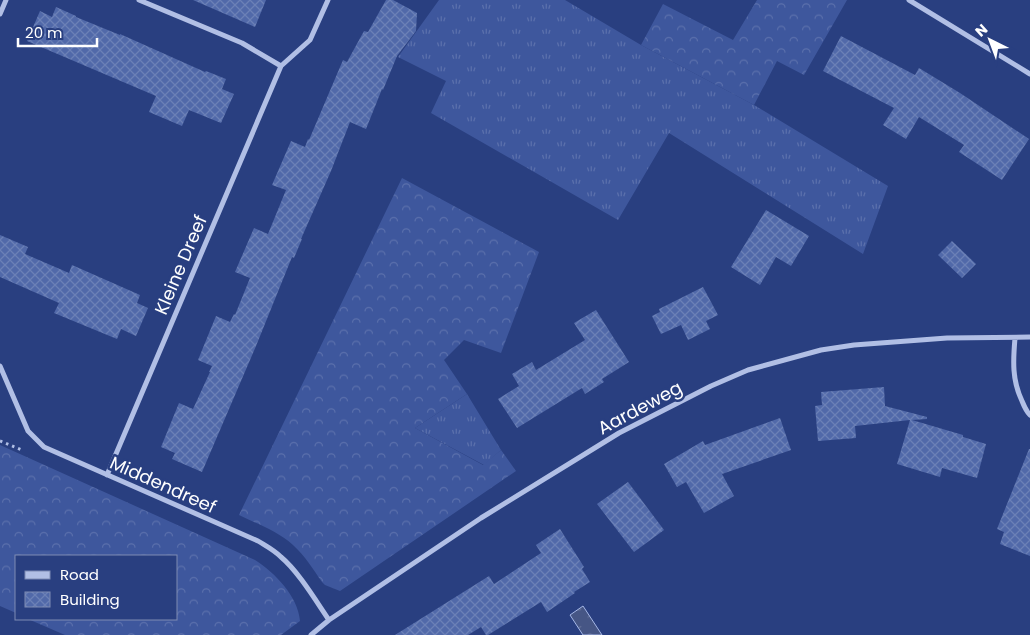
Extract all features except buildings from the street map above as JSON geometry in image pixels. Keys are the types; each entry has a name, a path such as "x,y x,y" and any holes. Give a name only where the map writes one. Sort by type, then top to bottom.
{"street":[{"path":"0,14 6,0"},
{"path":"140,0 242,43 281,66"},
{"name":"Kleine Dreef","path":"107,475 281,66 310,40 328,0"},
{"path":"909,0 1030,74"},
{"name":"Aardeweg","path":"311,635 329,620 481,518 620,433 711,386 748,370 821,350 854,345 948,338 1030,337"},
{"path":"1015,338 1013,369 1018,393 1030,415"},
{"name":"Middendreef","path":"0,366 28,431 44,447 258,541 283,558 294,570 329,620"}],"green space":[{"path":"439,0 565,0 641,45 754,105 888,186 863,254 669,133 618,220 431,113 446,81 398,57"},
{"path":"757,0 847,0 804,75 777,61 754,105 641,45 663,4 733,40"},
{"path":"402,178 539,252 501,353 464,340 444,360 467,394 415,428 483,465 501,450 516,471 340,591 325,585 309,563 287,540 239,515"},
{"path":"467,394 501,450 484,465 415,428"},
{"path":"0,445 255,560 278,578 290,594 295,603 300,621 281,635 65,635 30,620 178,620 178,555 15,555 15,613 0,606"}],"water":[{"path":"583,606 602,635 583,635 570,615"}]}
